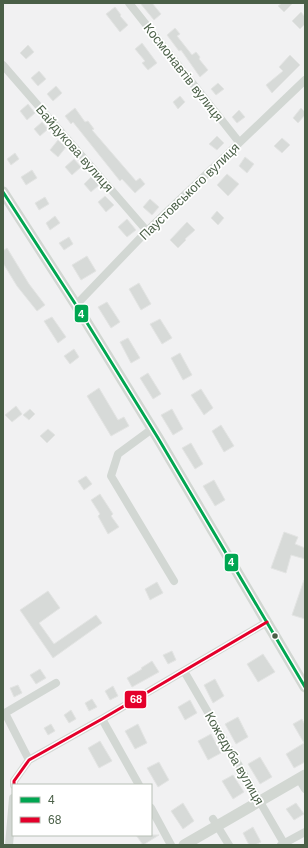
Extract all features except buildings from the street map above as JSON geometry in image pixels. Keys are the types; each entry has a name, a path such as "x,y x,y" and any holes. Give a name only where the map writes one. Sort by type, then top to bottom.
{"main road":[{"path":"3,192 76,305 152,429 305,687"},
{"path":"184,845 215,823 260,802 302,777"}],"street":[{"name":"Космонавтів вулиця","path":"129,3 239,142"},
{"name":"Байдукова вулиця","path":"3,65 147,231"},
{"name":"Паустовського вулиця","path":"76,305 147,231 305,80"},
{"path":"152,429 118,454 111,476 174,581"},
{"path":"14,784 14,781 29,760 267,622"},
{"name":"Кожедуба вулиця","path":"184,671 284,844"},
{"path":"29,760 5,713 56,683"},
{"path":"102,719 138,784"},
{"path":"302,777 305,789"},
{"path":"9,845 12,810"},
{"path":"152,810 172,845"},
{"path":"215,823 229,845"},
{"path":"284,844 305,832"}],"transit line":[{"name":"4","path":"3,192 76,305 158,438 305,687"},
{"name":"68","path":"14,784 14,781 29,760 267,622"}]}
